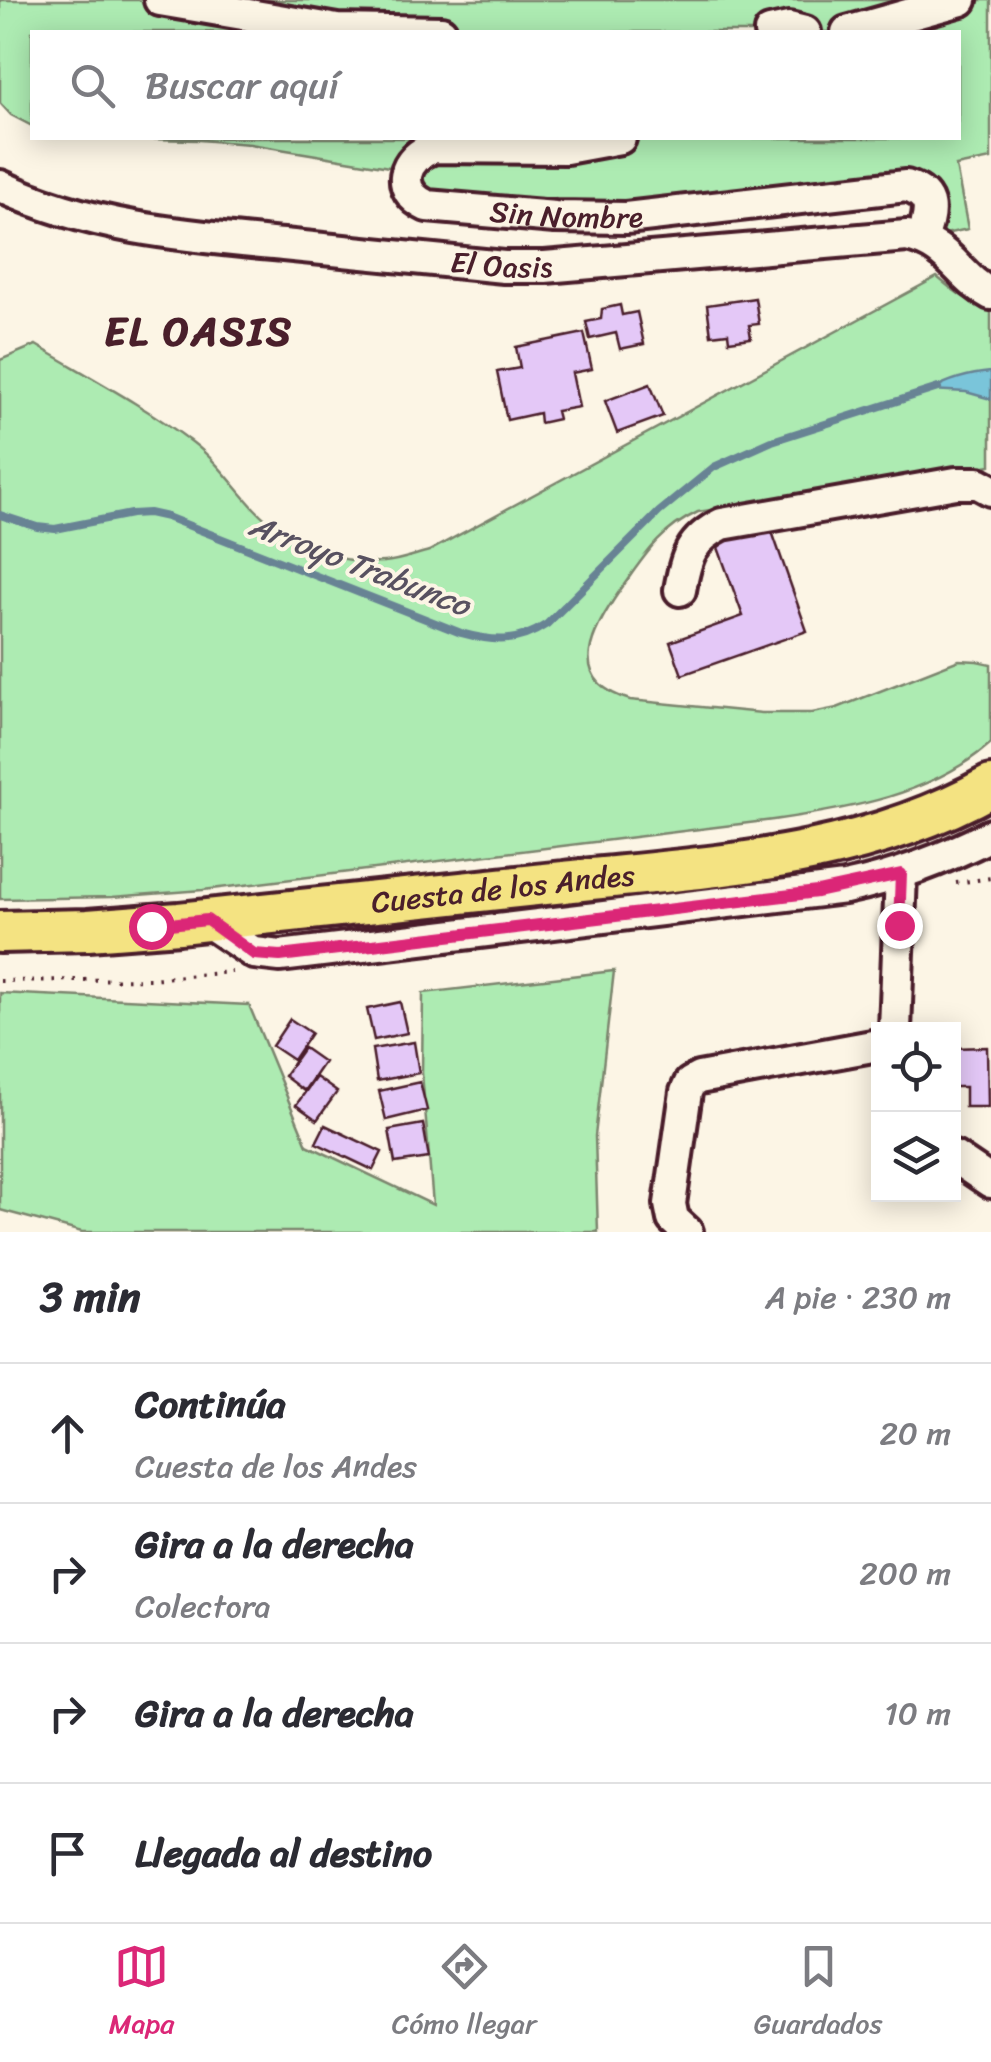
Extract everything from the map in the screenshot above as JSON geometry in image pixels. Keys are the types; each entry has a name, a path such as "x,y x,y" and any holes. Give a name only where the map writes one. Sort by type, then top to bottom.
{"main road":[{"name":"Cuesta de los Andes","path":"0,932 122,928 207,920 793,856 892,830 991,786"}],"street":[{"path":"160,0 336,30"},
{"path":"855,30 961,0"},
{"name":"Sin Nombre","path":"609,140 566,148 434,147 413,159 406,182 416,201 427,206 602,219 906,186 922,193 927,200 929,216 922,239"},
{"name":"El Oasis","path":"0,186 63,210 145,230 514,267 893,236 922,239"},
{"path":"922,239 991,294"},
{"path":"680,590 697,540 722,524 956,482 978,483 991,490"},
{"path":"207,920 254,954 280,956 817,892 901,874 991,835"},
{"path":"895,1022 901,874"},
{"path":"687,1232 673,1219 670,1204 690,1083 699,1078 871,1046"},
{"path":"961,1161 991,1182"}],"green space":[{"path":"0,0 991,0 991,159 956,166 968,229 922,239 927,200 652,216 438,208 407,170 250,144 199,140 961,140 961,30 30,30 30,125 11,115 0,103"},
{"path":"937,277 963,297 991,311 991,465 698,512 663,535 621,589 594,636 590,667 596,680 609,691 630,700 762,713 812,713 837,708 959,660 991,664 991,743 968,761 888,797 773,820 203,890 0,899 0,360 36,345 135,403 192,442 254,508 297,541 348,560 384,562 429,551"},
{"path":"614,971 595,1136 598,1232 82,1232 0,1210 0,993 249,1005 307,1145 433,1205 422,1073 423,993"}],"water":[{"path":"991,372 991,399 966,392 931,390 960,378"}],"building":[{"path":"755,298 759,324 749,325 751,338 729,341 728,333 711,335 707,305"},
{"path":"620,305 622,315 637,312 644,344 620,349 616,333 590,339 586,322 601,319 602,309"},
{"path":"584,333 592,369 572,373 579,407 556,411 558,419 540,423 539,413 507,420 497,372 520,368 516,347"},
{"path":"650,384 663,416 617,433 605,401"},
{"path":"769,523 807,631 682,675 670,642 743,616 716,542"},
{"path":"400,1002 407,1033 374,1040 367,1009"},
{"path":"290,1019 311,1033 293,1060 272,1046"},
{"path":"414,1042 419,1073 377,1081 372,1049"},
{"path":"987,1047 988,1107 965,1107 961,1048"},
{"path":"304,1048 324,1062 304,1091 284,1076"},
{"path":"316,1077 337,1092 317,1120 296,1105"},
{"path":"420,1082 427,1110 386,1120 379,1091"},
{"path":"423,1124 429,1158 395,1163 389,1130"},
{"path":"325,1125 382,1152 373,1170 316,1143"}],"waterway":[{"name":"Arroyo Trabunco","path":"0,515 55,529 131,514 167,517 461,633 515,638 547,624 659,512 714,467 772,441 938,388"}],"district":[{"name":"EL OASIS","path":"199,331"}],"route":[{"path":"151,926 207,920 254,954 280,956 817,892 901,874 899,925"}]}
